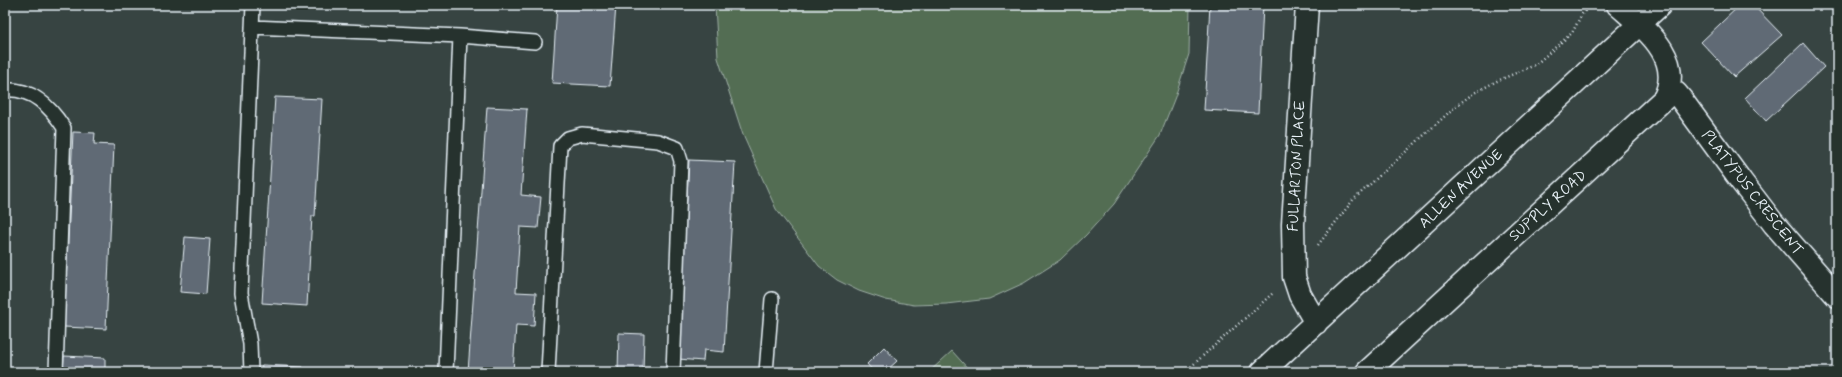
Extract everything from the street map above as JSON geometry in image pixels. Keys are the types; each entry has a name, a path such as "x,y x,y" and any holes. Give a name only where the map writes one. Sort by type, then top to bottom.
{"street":[{"name":"FULLARTON PLACE","path":"1307,5 1293,224 1294,272 1300,294 1316,323"},
{"path":"1618,5 1658,42 1666,58 1670,72 1669,90"},
{"name":"ALLEN AVENUE","path":"1262,372 1660,5"},
{"name":"PLATYPUS CRESCENT","path":"1669,90 1676,93 1682,99 1694,118 1774,224 1837,296"},
{"name":"SUPPLY ROAD","path":"1367,372 1652,111 1664,99 1669,90"}],"lane":[{"path":"251,372 250,344 241,293 253,5"},
{"path":"252,27 460,36 535,42"},
{"path":"446,372 460,36"},
{"path":"5,90 17,89 40,100 57,117 64,128 56,372"},
{"path":"548,372 560,146 568,138 582,134 658,141 677,148 681,161 673,372"},
{"path":"766,372 772,299"}],"path":[{"path":"1185,372 1294,272 1321,241 1353,200 1456,106 1474,93 1497,81 1535,65 1572,33 1582,14 1591,5"}],"green space":[{"path":"715,5 1190,5 1189,54 1175,97 1160,135 1114,204 1086,235 1060,260 1024,283 989,299 946,304 914,305 886,300 859,291 837,280 819,266 776,209 743,135 718,58"},
{"path":"952,351 971,372 929,372"}],"building":[{"path":"557,5 616,5 610,86 552,83"},
{"path":"1210,5 1263,5 1258,113 1204,110"},
{"path":"1740,5 1753,5 1782,35 1734,77 1701,42"},
{"path":"1803,43 1824,67 1766,121 1745,98"},
{"path":"275,97 322,99 315,216 312,216 307,306 262,303"},
{"path":"487,107 527,109 521,195 541,197 538,228 520,227 516,292 536,293 534,326 516,325 513,372 468,372"},
{"path":"73,132 95,133 94,144 114,145 106,329 64,327"},
{"path":"689,160 735,162 724,352 704,350 703,361 678,359"},
{"path":"185,237 210,239 206,294 180,292"},
{"path":"619,333 644,334 643,372 618,372"},
{"path":"884,347 897,361 885,372 874,372 867,364"},
{"path":"64,356 105,358 105,372 63,372"},
{"path":"262,365 303,367 302,372 261,372"}]}
